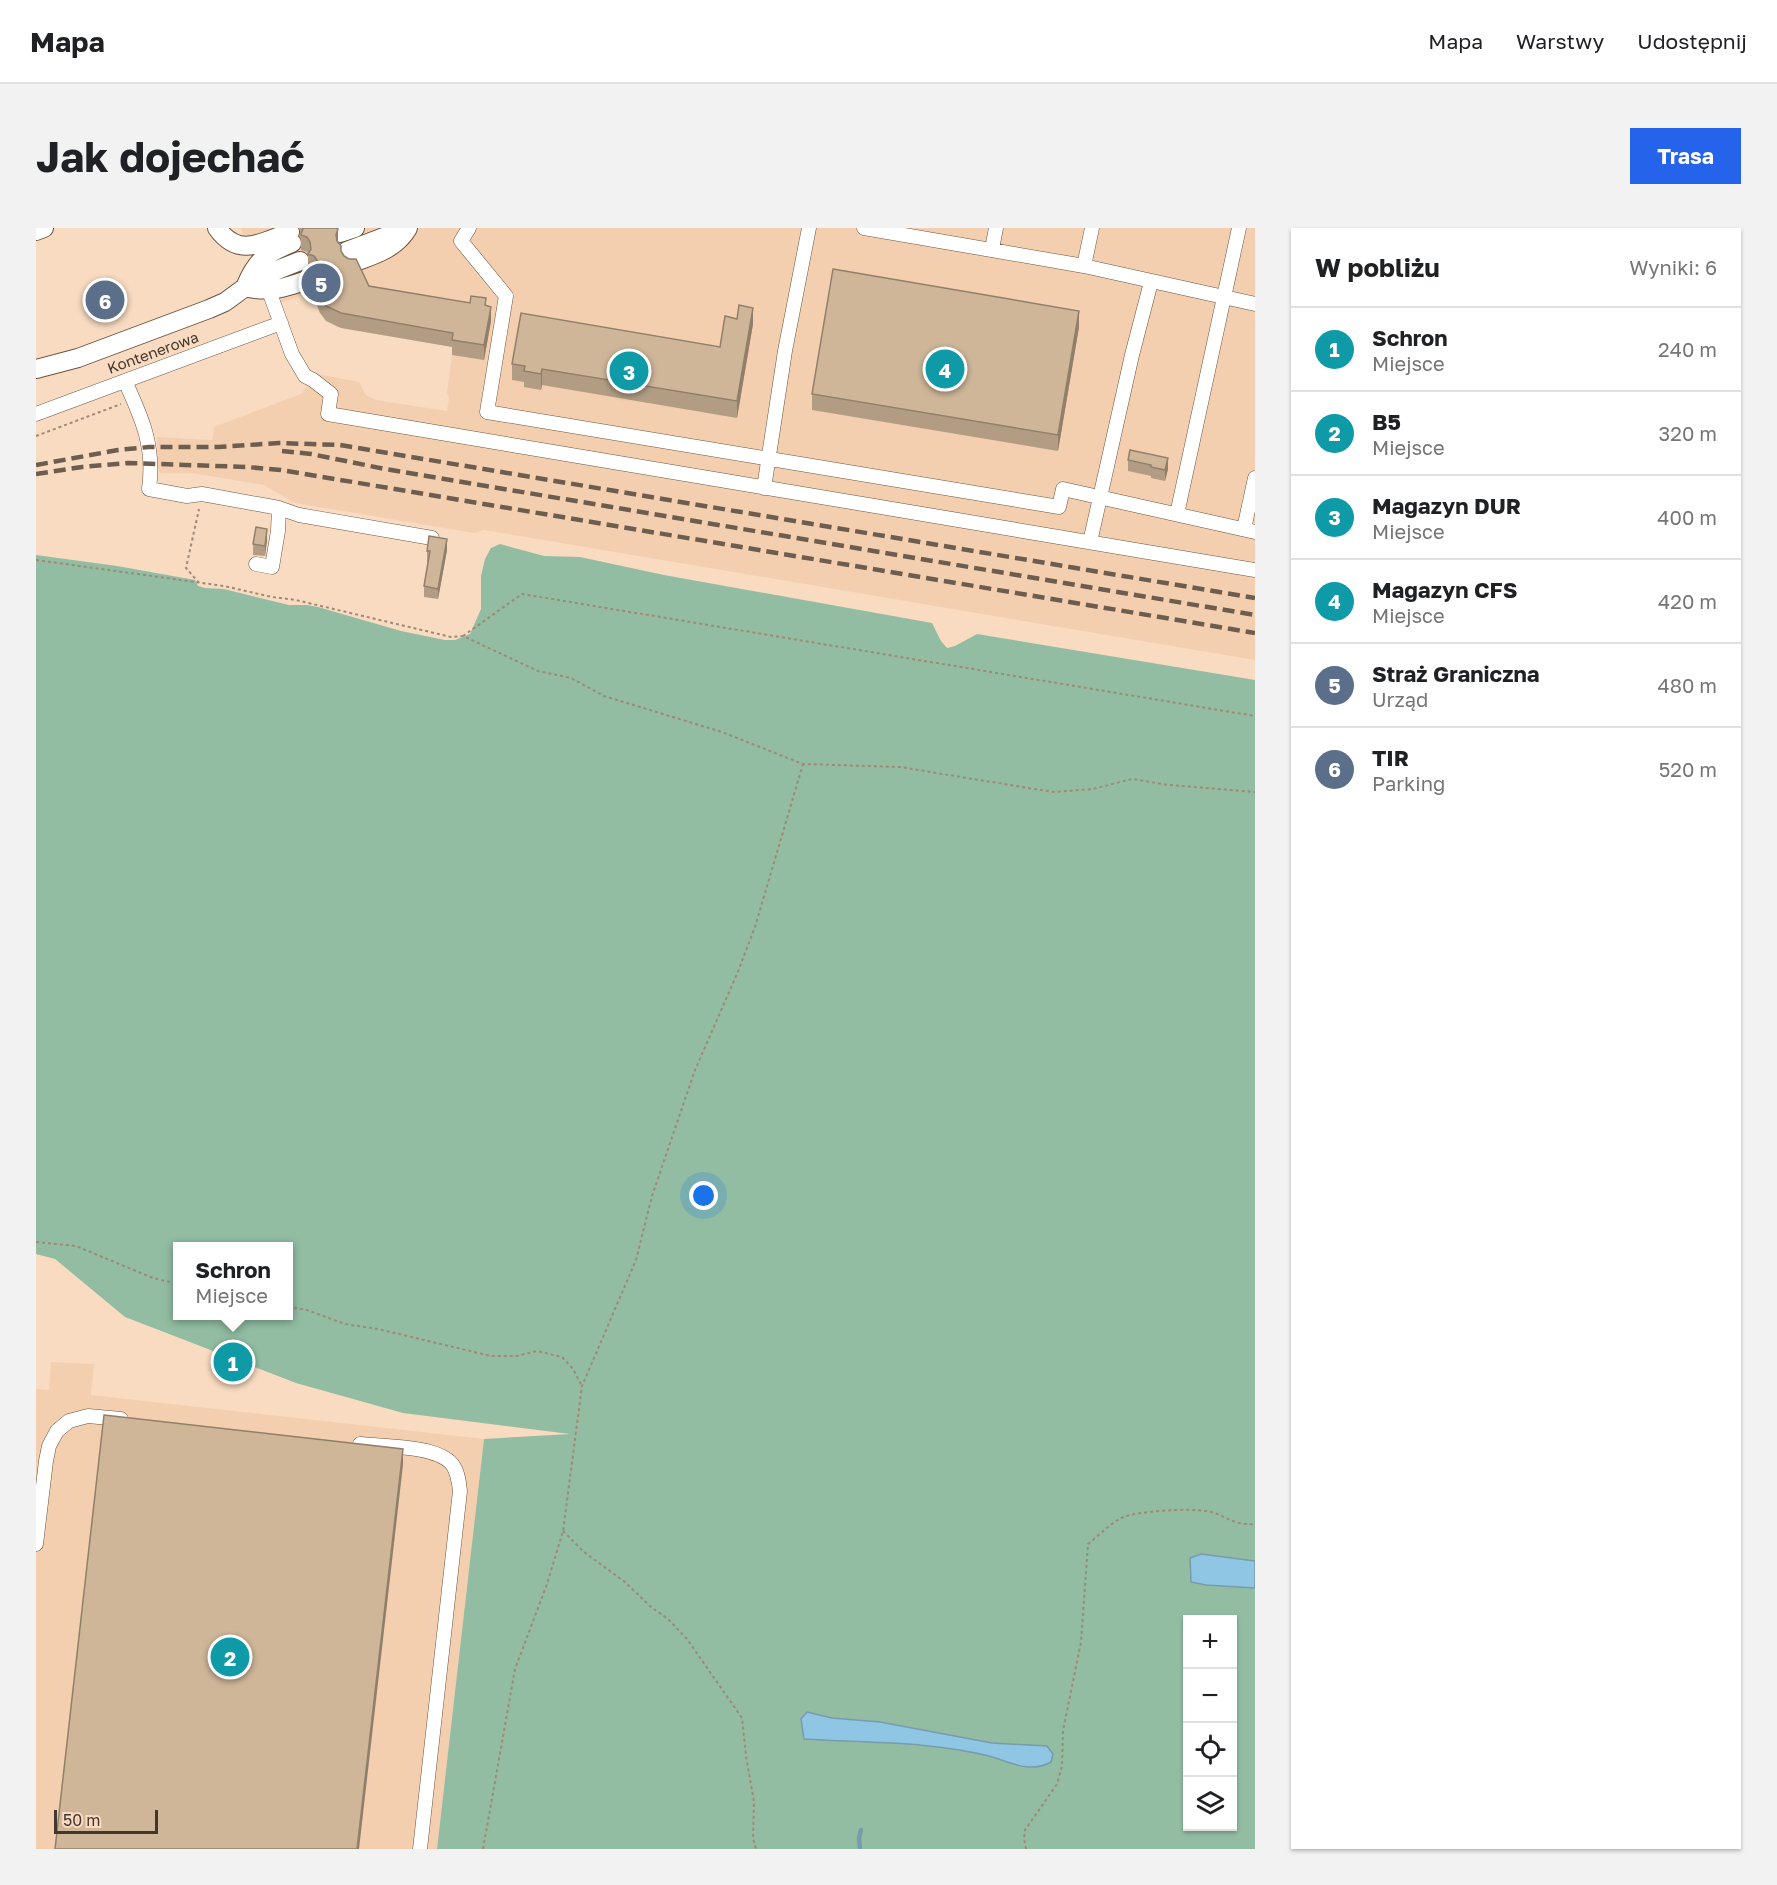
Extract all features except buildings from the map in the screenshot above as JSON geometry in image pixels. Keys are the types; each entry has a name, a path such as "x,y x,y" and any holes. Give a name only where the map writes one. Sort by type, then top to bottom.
{"main road":[{"path":"36,231 44,228"},
{"path":"219,228 222,235 232,243 244,247 255,244 296,252"},
{"path":"348,244 387,228"},
{"path":"348,244 382,238 400,228"},
{"path":"348,244 386,250 399,240 408,228"},
{"path":"245,287 259,261 271,252 296,252"},
{"path":"36,369 78,358 225,302 296,252"},
{"path":"245,287 269,291 282,289 296,252"}],"lane":[{"path":"469,228 461,241 506,296 487,412 1059,507 1063,489 1249,530 1255,478"},
{"path":"765,488 785,351 809,228"},
{"path":"992,249 996,228"},
{"path":"1084,266 1092,228"},
{"path":"1176,514 1239,228"},
{"path":"871,229 1084,266 1255,304"},
{"path":"1090,542 1150,282"},
{"path":"269,291 292,354 305,376 314,380 331,394 328,414 1255,570"},
{"name":"Kontenerowa","path":"36,414 281,323"},
{"path":"126,381 148,439 151,473 149,489 187,496 202,494 279,508 299,515 432,538"},
{"path":"256,564 272,567 279,508"},
{"path":"36,1544 46,1461 49,1446 57,1431 69,1420 88,1416 133,1420"},
{"path":"345,1442 431,1452 444,1457 453,1466 458,1476 459,1506 420,1849"}],"path":[{"path":"36,436 134,399"},
{"path":"199,583 186,568 202,494"},
{"path":"36,560 224,586 296,600 451,637 463,636 538,671 571,678 604,696 722,732 803,764 900,767 1053,792 1093,789 1132,779 1169,785 1255,792"},
{"path":"463,636 522,594 1255,716"},
{"path":"483,1849 515,1669 548,1584 563,1531 582,1386 636,1260 652,1196 695,1070 755,927 803,764"},
{"path":"36,1242 76,1246 153,1278 173,1283"},
{"path":"293,1308 307,1310 345,1324 378,1329 491,1356 517,1356 537,1351 562,1357 573,1368 582,1386"},
{"path":"1026,1849 1025,1830 1057,1784 1062,1766 1063,1731 1081,1642 1088,1544 1122,1518 1152,1511 1206,1511 1243,1525 1255,1524"},
{"path":"563,1531 584,1552 625,1582 651,1607 668,1619 687,1639 742,1718 748,1775 754,1802 753,1838 756,1849"}],"shaded area":[{"path":"241,228 1255,228 1255,660 484,530 474,533 295,503 264,485 192,473 161,473 158,469 157,437 212,440 214,427 301,394 318,374 359,382 366,395 376,400 447,411 453,347 336,327 323,317 311,292 269,307"},
{"path":"51,1362 94,1364 91,1395 484,1439 437,1849 36,1849 36,1389 49,1390"}],"green space":[{"path":"500,544 544,556 580,557 664,575 932,623 947,648 977,634 1255,680 1255,1849 437,1849 484,1439 570,1434 403,1413 296,1383 125,1317 55,1259 36,1254 36,555 195,580 198,586 205,588 224,589 289,605 318,607 401,631 445,640 455,640 470,634 481,609 481,576 485,559 491,548"}],"water":[{"path":"1201,1554 1255,1561 1255,1588 1191,1582 1190,1558"},
{"path":"807,1712 832,1718 880,1722 992,1743 1047,1746 1053,1754 1051,1762 1028,1767 989,1756 943,1748 897,1743 804,1739 801,1719"}],"waterway":[{"path":"860,1849 861,1830"}],"railway":[{"path":"36,465 118,450 149,447 218,447 279,443 340,445 1255,598"},
{"path":"282,451 311,454 385,469 1255,615"},
{"path":"36,474 128,463 281,470 1255,633"}],"place":[{"name":"Straż Graniczna","path":"321,283"},
{"name":"TIR","path":"105,300"},
{"name":"Magazyn CFS","path":"945,369"},
{"name":"Magazyn DUR","path":"629,371"},
{"name":"Schron","path":"233,1362"},
{"name":"B5","path":"230,1657"}]}
